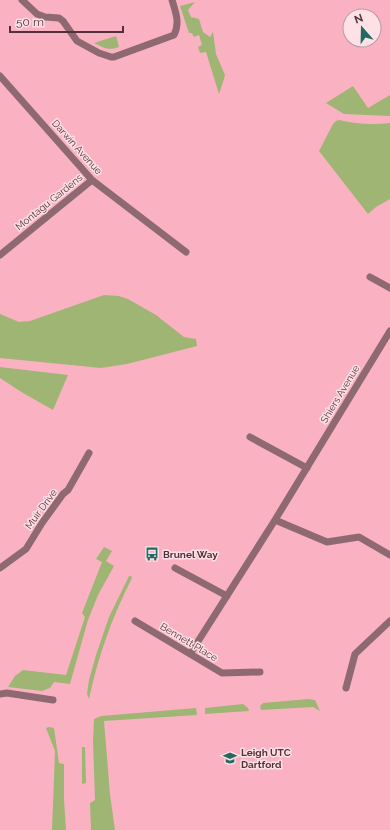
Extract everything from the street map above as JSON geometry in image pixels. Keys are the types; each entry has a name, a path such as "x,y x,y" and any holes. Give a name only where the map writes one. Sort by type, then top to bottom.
{"street":[{"path":"22,0 36,14 45,17 59,18 63,21 77,41 99,53 114,57 174,35 178,29 178,19 172,0"},
{"name":"Darwin Avenue","path":"0,76 92,180 186,252"},
{"name":"Montagu Gardens","path":"0,255 92,180"},
{"path":"370,277 390,288"},
{"name":"Shiers Avenue","path":"190,654 275,520 390,331"},
{"path":"250,437 307,468"},
{"name":"Muir Drive","path":"0,568 26,549 42,523 63,494 68,490 89,453"},
{"path":"275,520 327,542 359,537 390,555"},
{"path":"175,568 227,596"},
{"name":"Bennett Place","path":"134,621 222,673 260,672"},
{"path":"346,688 355,654 390,621"},
{"path":"0,694 7,693 53,700"}],"green space":[{"path":"195,2 188,10 191,17 199,19 203,32 210,37 213,32 216,54 225,75 219,94 206,52 200,53 198,47 202,45 199,35 194,37 192,33 189,33 180,6"},
{"path":"116,36 119,47 112,49 94,43"},
{"path":"353,86 368,108 390,95 390,116 344,114 326,103"},
{"path":"339,120 364,124 390,123 390,199 376,207 368,214 319,151 333,124"},
{"path":"104,295 119,296 128,299 156,315 184,337 196,339 197,346 127,364 101,368 0,358 0,314 19,322 30,321"},
{"path":"0,367 68,375 53,410 0,378"},
{"path":"104,547 112,551 106,561 114,566 98,595 88,620 70,684 54,682 50,688 42,691 8,687 15,676 23,670 66,675 85,617 82,613 102,562 96,559"},
{"path":"129,576 132,578 106,637 89,699 87,694 89,680 96,655 109,617"},
{"path":"308,699 315,700 320,711 313,707 261,710 260,706 263,703"},
{"path":"243,704 249,711 205,714 205,708"},
{"path":"196,708 197,715 104,721 110,794 115,830 91,830 90,803 95,800 93,742 94,719 101,716"},
{"path":"46,728 54,728 59,763 64,764 66,830 52,830 55,751"},
{"path":"82,747 85,747 86,783 82,784"}],"place":[{"name":"Brunel Way","path":"152,554"},
{"name":"Leigh UTC Dartford","path":"230,758"}]}
